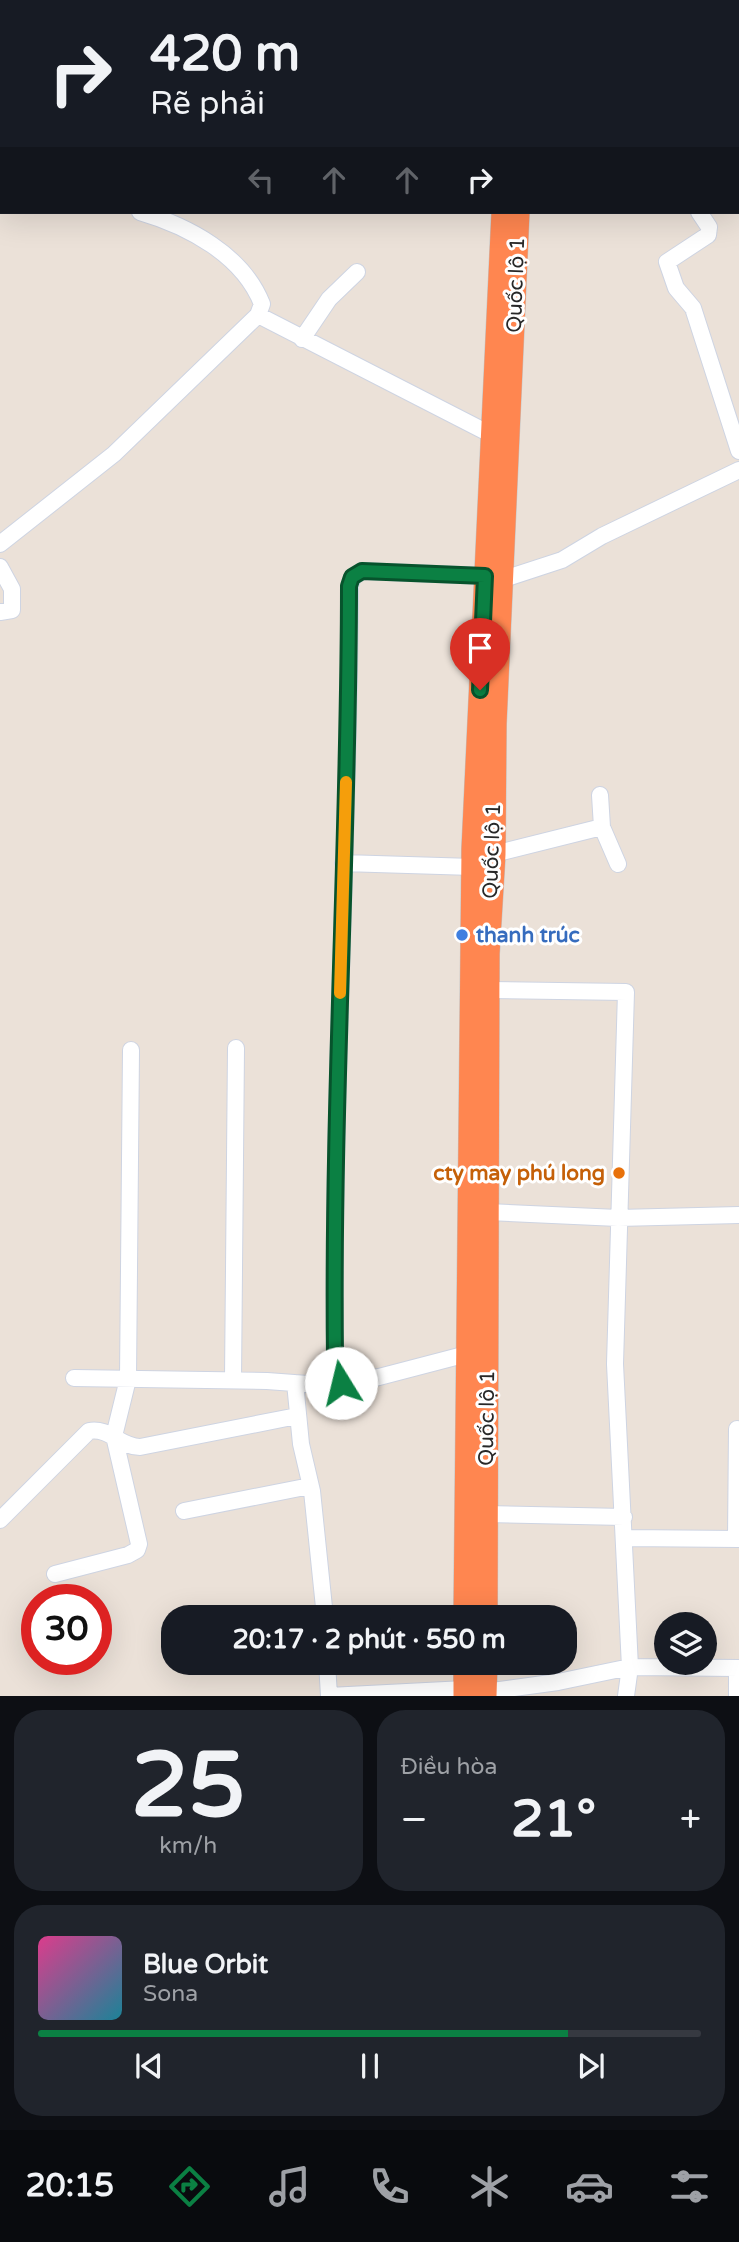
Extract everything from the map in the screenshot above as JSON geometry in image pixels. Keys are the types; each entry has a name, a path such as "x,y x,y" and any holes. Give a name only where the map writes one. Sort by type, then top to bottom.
{"highway":[{"name":"Quốc lộ 1","path":"477,1605 485,1514 488,990 494,854 492,435 503,214"},
{"name":"Quốc lộ 1","path":"476,1605 467,1354 473,867 518,214"},
{"path":"469,1675 475,1693"},
{"path":"475,1693 481,1675"}],"street":[{"path":"0,544 114,454 258,315 262,304 244,272 195,234 145,214"},
{"path":"700,214 709,227 708,235 678,253 667,262 667,267 676,288 693,308 739,451"},
{"path":"302,339 329,299 358,272"},
{"path":"258,315 492,435"},
{"path":"341,1383 335,1358 336,1133 344,912 349,586 352,577 362,571 493,578 562,560 602,536 739,470"},
{"path":"0,567 14,598 12,610 0,612"},
{"path":"600,795 602,827 618,864"},
{"path":"494,854 602,827"},
{"path":"343,863 473,867"},
{"path":"488,990 626,992 615,1364 630,1667 626,1696"},
{"path":"233,1380 236,1048"},
{"path":"55,1574 128,1555 137,1550 139,1544 114,1436 128,1379 131,1050"},
{"path":"488,1212 618,1218 739,1215"},
{"path":"74,1378 233,1380 321,1385 379,1377 467,1354"},
{"path":"295,1383 324,1605"},
{"path":"0,1520 83,1436 97,1430 114,1436 131,1447 140,1447 298,1416"},
{"path":"625,1538 738,1539 737,1429"},
{"path":"184,1511 310,1486"},
{"path":"485,1514 624,1517"},
{"path":"328,1675 329,1696 475,1693 558,1682 630,1667 738,1668 737,1696"}],"slow traffic":[{"path":"340,993 346,782"}],"place":[{"name":"thanh trúc","path":"462,935"},
{"name":"cty may phú long","path":"619,1173"}],"route":[{"path":"341,1383 335,1358 336,1133 344,912 349,586 352,577 362,571 485,576 480,690"}]}
